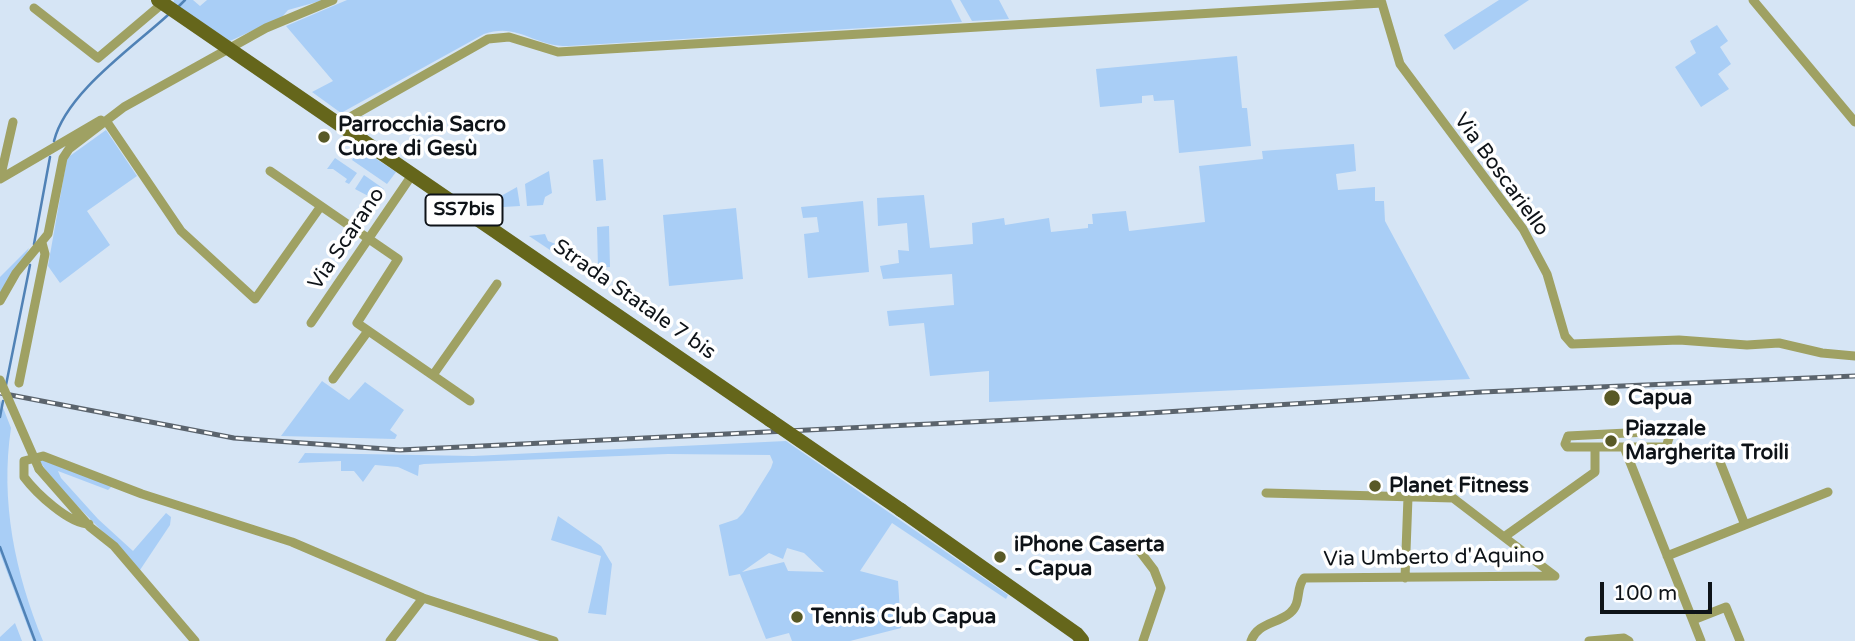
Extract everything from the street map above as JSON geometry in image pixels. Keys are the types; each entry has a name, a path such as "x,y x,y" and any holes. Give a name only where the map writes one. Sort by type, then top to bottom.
{"main road":[{"name":"Strada Statale 7 bis","path":"161,2 901,510 1077,634 1082,641"},
{"path":"1082,641 1094,641"}],"street":[{"path":"0,179 228,48 295,14 333,0"},
{"path":"1753,0 1855,122"},
{"path":"338,124 488,39 498,36 558,52 1381,1"},
{"name":"Via Boscariello","path":"1381,1 1400,64 1523,229 1546,274 1565,335 1572,344 1679,340 1747,345 1779,343 1822,353 1855,356"},
{"path":"34,8 98,58 161,2"},
{"path":"2,298 16,273 43,243 50,227 65,152 124,107"},
{"path":"0,179 13,122"},
{"path":"107,122 181,231 255,299 321,206"},
{"path":"270,172 398,260 357,323 470,401"},
{"name":"Via Scarano","path":"311,323 412,175"},
{"path":"19,383 45,254 43,243"},
{"path":"433,376 497,284"},
{"path":"333,379 368,331"},
{"path":"0,380 39,468 89,524 114,545 195,641"},
{"path":"1666,431 1669,438 1666,446 1629,447 1567,447 1565,439 1568,436 1633,433 1666,431"},
{"path":"1629,447 1638,440 1633,433"},
{"path":"1605,447 1599,442 1606,435"},
{"path":"1266,493 1453,498 1504,537 1595,472 1595,447"},
{"path":"1629,447 1667,556 1701,641"},
{"path":"89,524 78,523 41,496 23,477 24,461 43,456 292,542 423,598 554,641"},
{"path":"1720,462 1745,525"},
{"path":"1667,556 1828,492"},
{"path":"1405,579 1408,497"},
{"name":"Via Umberto d'Aquino","path":"1251,641 1256,630 1290,612 1298,603 1300,584 1304,578 1555,576 1504,537"},
{"path":"1135,545 1154,570 1161,588 1143,641"},
{"path":"390,641 423,598"},
{"path":"1693,620 1726,607 1740,641"},
{"path":"1589,641 1624,638 1629,641"}],"shaded area":[{"path":"174,0 193,0 200,6 207,0 324,0 288,10 282,17 230,41 173,3"},
{"path":"347,0 951,0 962,22 568,46 555,45 516,33 496,31 484,34 341,113 312,92 333,81 286,26"},
{"path":"960,0 999,0 1009,19 972,21"},
{"path":"1499,0 1529,0 1454,50 1444,35"},
{"path":"1717,25 1728,41 1720,47 1731,64 1718,74 1729,89 1701,107 1675,67 1696,53 1690,41"},
{"path":"1237,56 1242,108 1247,108 1251,146 1179,153 1174,100 1154,101 1153,95 1142,96 1142,103 1100,107 1096,69"},
{"path":"106,130 137,176 87,211 110,245 60,283 48,266 67,158"},
{"path":"1354,144 1356,171 1336,174 1338,190 1375,187 1375,201 1384,201 1385,221 1470,379 989,402 989,371 930,376 924,323 889,326 887,311 954,305 952,274 883,279 880,266 899,263 898,250 909,251 907,223 878,226 877,198 924,195 930,248 973,244 972,223 1004,218 1005,225 1049,218 1051,232 1088,228 1088,224 1093,224 1092,214 1126,211 1129,231 1205,222 1199,166 1263,159 1262,151"},
{"path":"360,148 396,172 387,184 352,160"},
{"path":"335,158 357,173 349,184 345,182 347,179 333,169 327,169"},
{"path":"603,159 606,200 596,201 593,160"},
{"path":"549,171 552,193 545,197 543,205 527,206 525,184"},
{"path":"364,175 384,189 374,203 370,201 372,198 355,189"},
{"path":"517,187 520,206 486,208 485,205"},
{"path":"863,201 869,272 808,278 804,234 819,232 817,217 803,218 801,207"},
{"path":"736,208 743,279 669,286 663,215"},
{"path":"609,226 610,267 598,268 597,227"},
{"path":"545,234 548,241 558,245 559,256 529,236"},
{"path":"29,248 26,255 0,294 0,277"},
{"path":"322,381 349,400 365,382 404,410 390,430 397,435 395,439 281,436"},
{"path":"0,400 11,428 7,483 12,536 25,589 43,641 33,641 0,553"},
{"path":"786,441 1008,595 1006,599 892,523 860,571 898,581 901,628 850,641 792,641 789,633 766,639 740,574 729,576 719,525 737,519 743,513 771,468 773,462 770,455 668,454 424,464 419,465 418,476 398,467 375,465 363,482 354,471 341,471 341,461 298,463 305,453 473,456","holes":["787,548 804,553 824,572 788,571 784,562 742,572 769,553 783,559"]},
{"path":"39,460 113,485 108,490 58,471 61,478 98,519 133,551 166,513 171,517 170,525 140,570 53,481"},
{"path":"558,516 601,546 612,564 606,615 588,613 601,556 551,540"},
{"path":"15,623 22,641 0,641 0,637"}],"waterway":[{"path":"179,6 185,0"},
{"path":"54,141 61,123 86,89 168,15"},
{"path":"34,244 50,157"},
{"path":"6,385 30,265"},
{"path":"0,417 3,401"},
{"path":"0,547 35,641"}],"railway":[{"path":"0,393 234,438 400,450 1133,414 1482,392 1855,376"}],"place":[{"name":"Parrocchia Sacro Cuore di Gesù","path":"324,137"},
{"name":"Capua","path":"1612,398"},
{"name":"Piazzale Margherita Troili","path":"1611,441"},
{"name":"Planet Fitness","path":"1375,486"},
{"name":"iPhone Caserta - Capua","path":"1000,557"},
{"name":"Tennis Club Capua","path":"797,617"}]}
